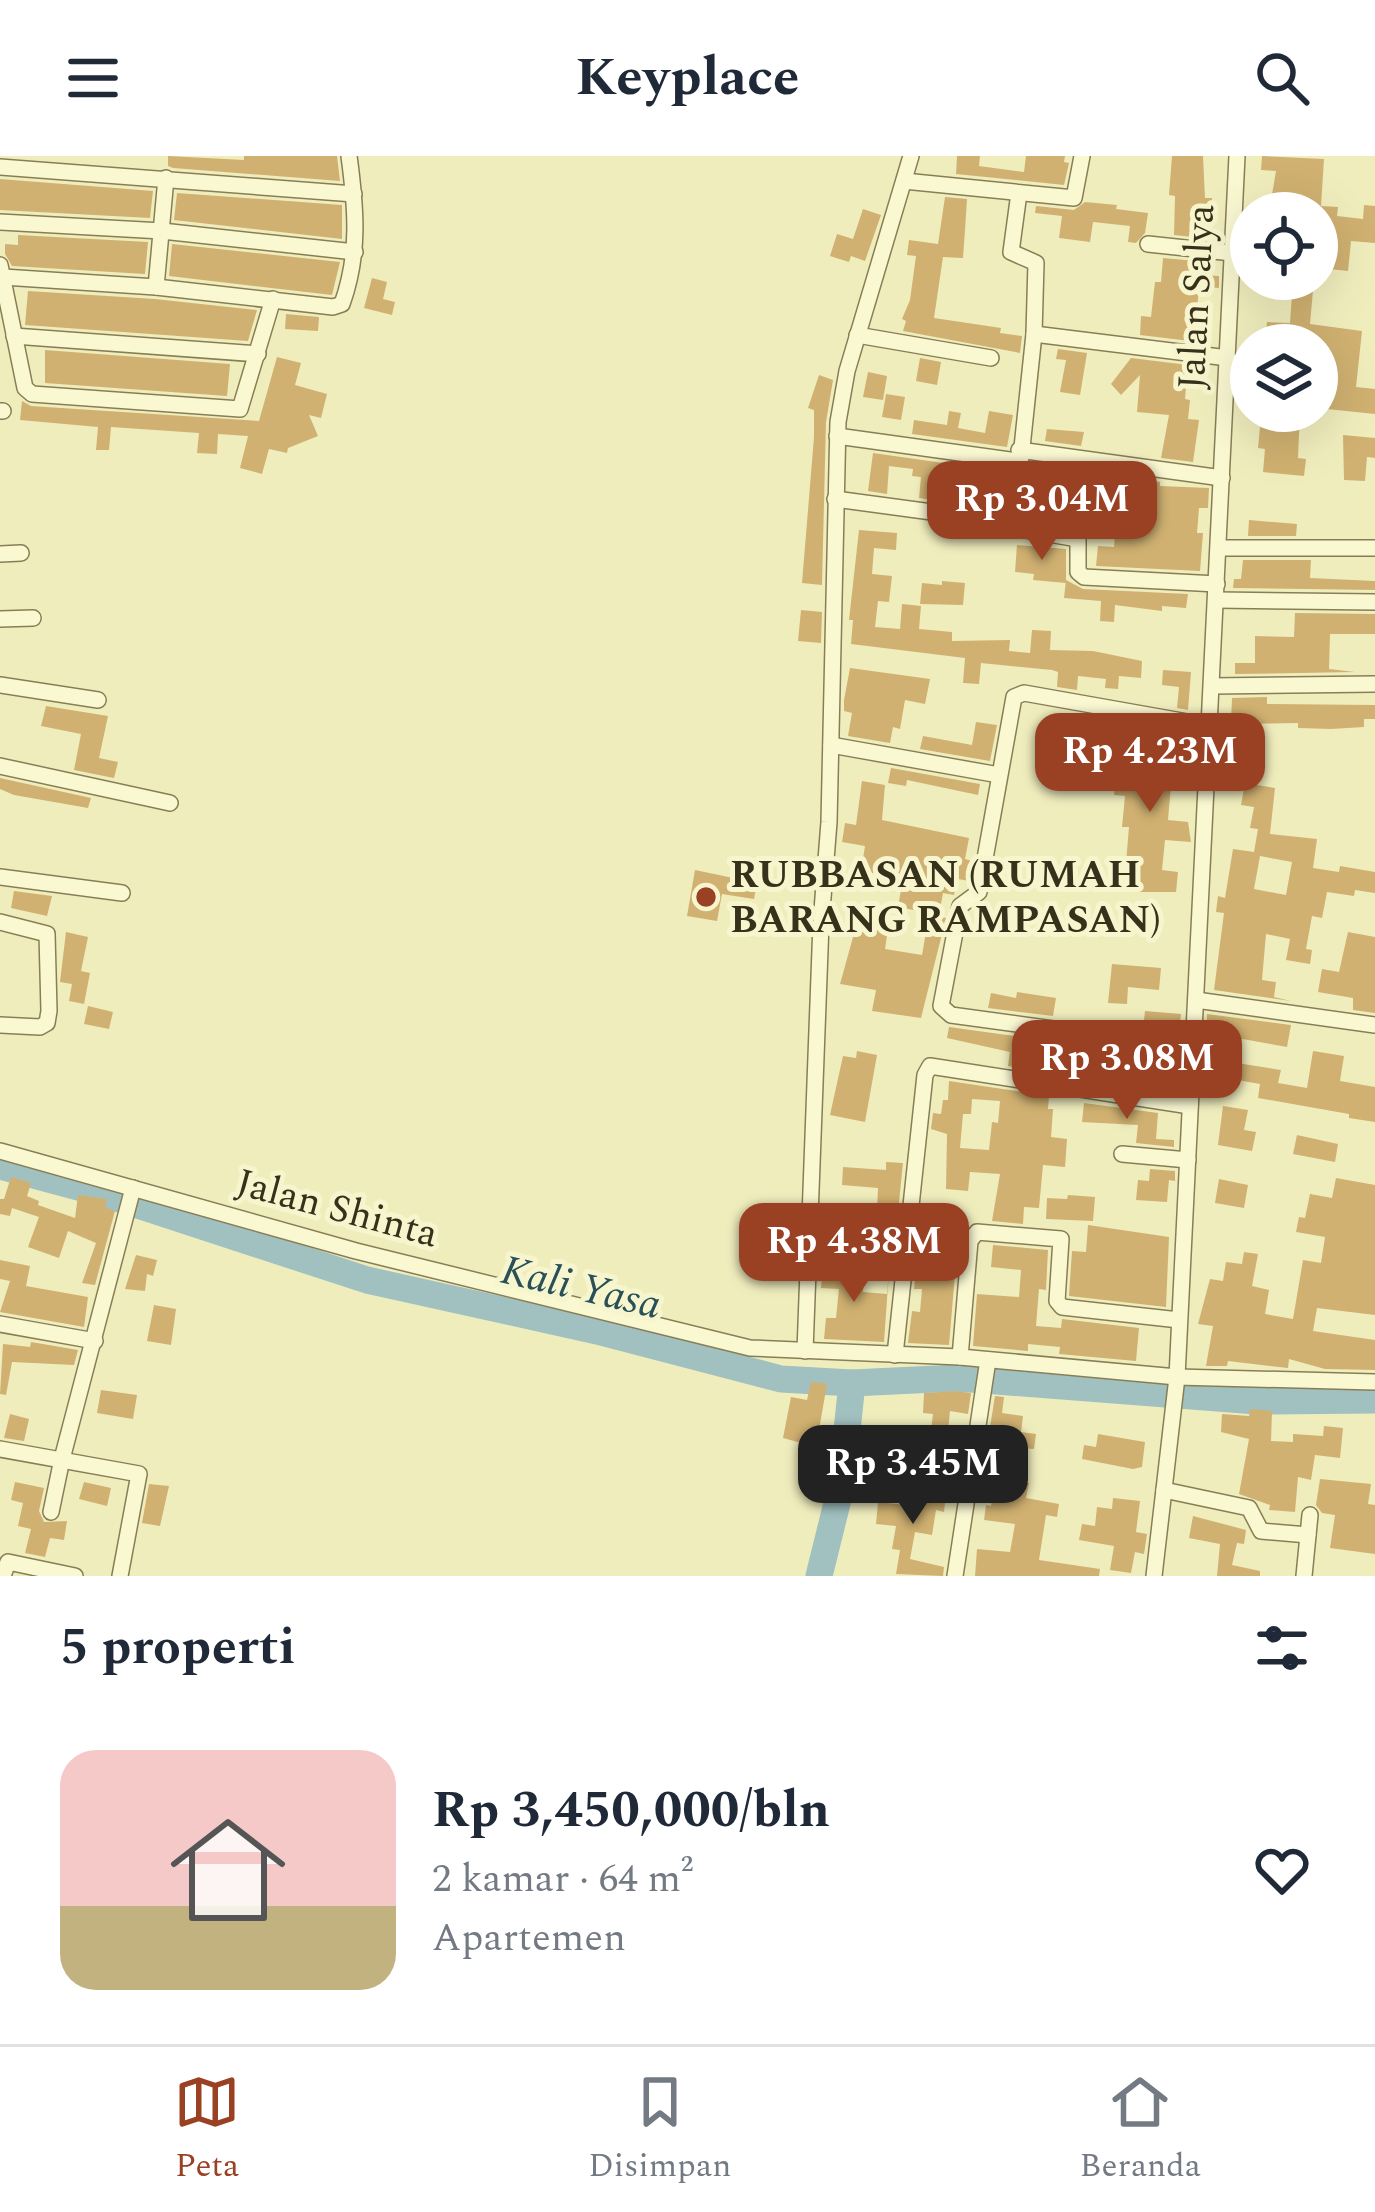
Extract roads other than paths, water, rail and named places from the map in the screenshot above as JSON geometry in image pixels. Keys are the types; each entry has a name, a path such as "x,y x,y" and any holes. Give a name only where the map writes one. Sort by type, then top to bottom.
{"street":[{"path":"156,287 162,231 158,156"},
{"path":"273,298 244,405 234,410 32,394 25,388 1,271 273,298 333,307 343,304 356,252 349,156"},
{"path":"805,1351 831,745 840,400 911,156"},
{"path":"904,181 1076,197 1082,156"},
{"name":"Jalan Salya","path":"1235,192 1237,156"},
{"path":"0,167 86,164 162,177 354,194"},
{"path":"1019,194 1011,252 1036,261 1034,334 1014,523 1025,530 1078,539 1081,576 1217,592 1375,602"},
{"path":"0,222 162,231 356,252"},
{"path":"1148,244 1230,253"},
{"name":"Jalan Salya","path":"1154,1576 1180,1319 1230,300"},
{"path":"1034,334 1228,358"},
{"path":"857,335 991,358"},
{"path":"14,336 258,354"},
{"path":"837,436 1222,478"},
{"path":"835,499 954,515"},
{"path":"1219,548 1375,548"},
{"path":"0,554 21,554"},
{"path":"0,619 33,618"},
{"path":"1212,686 1375,684"},
{"path":"0,686 98,700"},
{"path":"1193,1048 941,1010 960,906 980,892 1011,705 1018,694 1210,725"},
{"path":"831,745 999,775"},
{"path":"0,766 170,803"},
{"path":"0,877 122,893"},
{"path":"0,922 47,934 49,1017 40,1027 0,1025"},
{"path":"1196,1000 1375,1025"},
{"path":"895,1355 925,1075 930,1066 1190,1106"},
{"name":"Jalan Shinta","path":"0,1151 131,1196 750,1348 960,1357 1176,1382 1375,1382"},
{"path":"1122,1154 1188,1160"},
{"path":"51,1512 131,1196"},
{"path":"960,1357 970,1241 977,1232 1060,1238 1060,1306 1180,1319"},
{"path":"0,1324 94,1341"},
{"path":"955,1576 987,1361"},
{"path":"0,1449 139,1474 120,1576"},
{"path":"1164,1490 1250,1508 1261,1531 1308,1535"},
{"path":"1304,1576 1310,1515"},
{"path":"3,1576 7,1562 75,1576"}],"waterway":[{"name":"Kali Yasa","path":"0,1166 104,1194 367,1280 597,1331 781,1379 852,1383 957,1378 1256,1401 1375,1400"},
{"path":"819,1576 841,1487 852,1383"}],"place":[{"name":"RUBBASAN (RUMAH BARANG RAMPASAN)","path":"706,897"}]}
